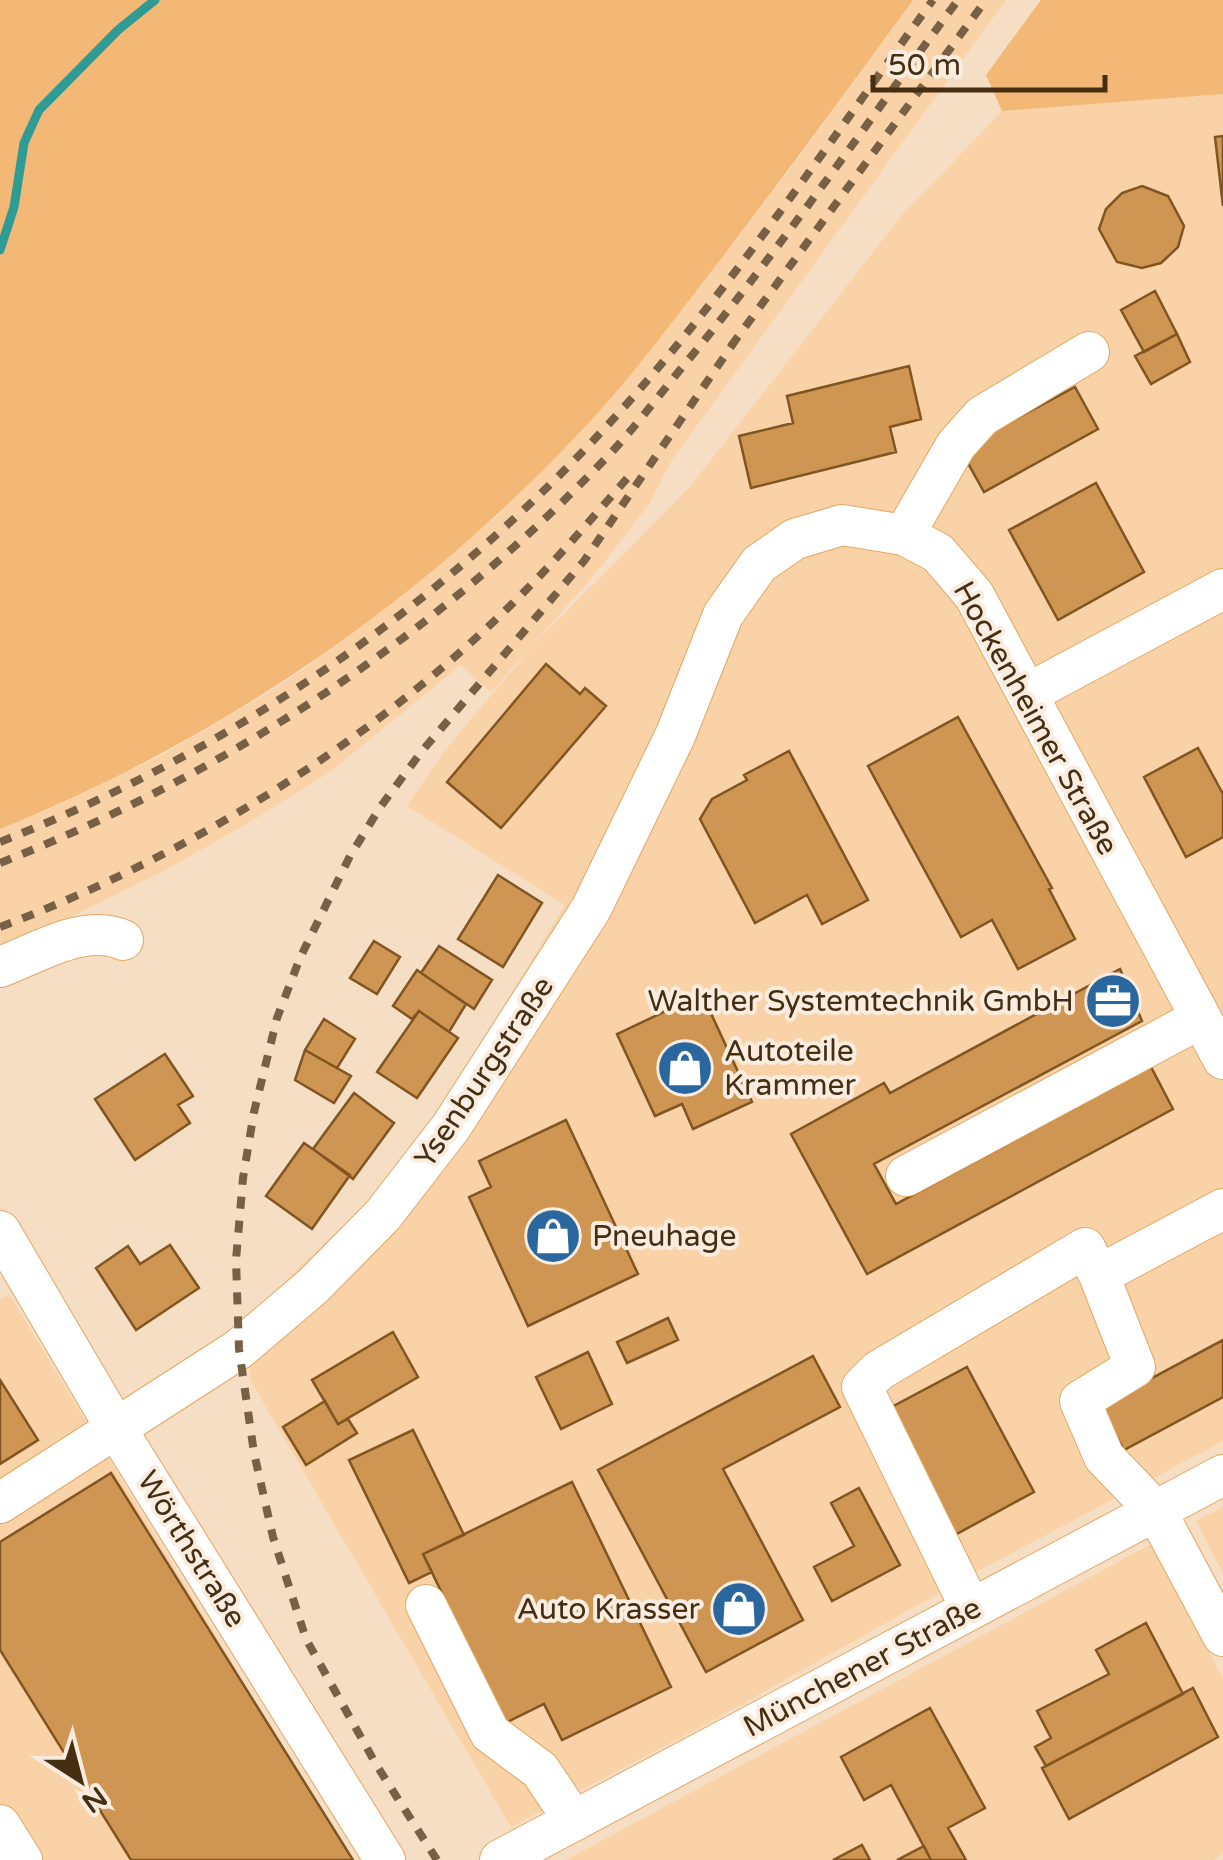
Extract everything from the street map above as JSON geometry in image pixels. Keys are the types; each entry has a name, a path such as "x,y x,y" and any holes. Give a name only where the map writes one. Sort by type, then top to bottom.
{"street":[{"path":"904,535 956,445 982,416 1089,352"},
{"name":"Hockenheimer Straße","path":"723,614 759,564 794,539 842,525 904,535 938,553 974,595 1223,1059"},
{"path":"1027,694 1223,588"},
{"name":"Ysenburgstraße","path":"0,1503 239,1349 313,1286 383,1215 451,1128 591,909 675,736 723,614"},
{"path":"0,968 78,936 105,932 124,940"},
{"path":"906,1176 1201,1018"},
{"path":"1099,1275 1223,1209"},
{"name":"Wörthstraße","path":"1,1233 117,1430 386,1860"},
{"path":"971,1609 862,1387 878,1371 1085,1248 1135,1367 1080,1400 1104,1457 1156,1510 1223,1636"},
{"name":"Münchener Straße","path":"500,1860 1223,1475"},
{"path":"426,1604 490,1732 540,1770 574,1821"},
{"path":"0,1825 22,1860"}],"shaded area":[{"path":"0,0 913,0 648,354 519,494 453,554 384,609 238,710 161,754 0,829"},
{"path":"913,0 1006,0 672,460 649,504 600,568 491,692 461,665 331,771 250,822 164,871 70,917 0,944 0,829 166,753 284,683 378,614 498,515 583,429 653,346 799,157"},
{"path":"1041,0 1223,0 1223,94 1002,111 986,75"},
{"path":"1223,94 1223,1441 511,1827 250,1380 250,1319 349,1222 389,1176 455,1087 565,905 407,806 442,754 535,643 689,488 902,215 1002,111"},
{"path":"9,1294 351,1860 0,1860 0,1300"},
{"path":"1223,1507 1223,1574 1196,1521"},
{"path":"1153,1543 1223,1679 1223,1854 1213,1860 566,1860"}],"building":[{"path":"1223,136 1223,206 1215,137"},
{"path":"1142,186 1168,196 1184,226 1178,247 1161,263 1142,268 1117,262 1099,229 1106,209 1122,193"},
{"path":"1155,291 1177,334 1144,352 1121,310"},
{"path":"1177,334 1190,362 1151,384 1135,356"},
{"path":"909,366 921,419 890,427 896,452 751,488 739,436 793,423 787,396"},
{"path":"1075,387 1098,429 984,492 960,449"},
{"path":"1096,483 1144,572 1058,620 1009,530"},
{"path":"546,664 580,694 585,688 606,706 501,828 447,782"},
{"path":"958,717 1052,888 1049,889 1075,939 1018,969 992,920 961,937 868,766"},
{"path":"1198,748 1223,794 1223,837 1186,857 1144,777"},
{"path":"789,751 868,900 822,924 807,895 755,923 700,819 712,799 747,780 744,775"},
{"path":"498,875 542,903 503,967 458,939"},
{"path":"374,941 400,957 377,994 350,978"},
{"path":"439,946 492,980 474,1009 421,973"},
{"path":"1120,969 1142,1021 874,1164 896,1204 1151,1067 1173,1109 867,1274 791,1134 884,1083 890,1093"},
{"path":"417,970 466,1004 449,1032 419,1011 412,1019 393,1006"},
{"name":"Autoteile Krammer","path":"702,994 752,1102 693,1129 682,1104 655,1116 617,1034"},
{"path":"419,1011 458,1038 417,1098 377,1072"},
{"path":"324,1019 355,1039 337,1068 305,1050"},
{"path":"305,1050 351,1076 334,1103 295,1080"},
{"path":"165,1054 193,1096 178,1105 190,1123 135,1160 95,1099"},
{"path":"354,1093 394,1123 353,1179 313,1149"},
{"name":"Pneuhage","path":"566,1120 638,1274 528,1326 469,1197 491,1187 479,1161"},
{"path":"304,1143 350,1175 312,1229 266,1196"},
{"path":"170,1245 199,1288 136,1330 96,1268 128,1246 140,1264"},
{"path":"668,1318 678,1340 627,1363 617,1342"},
{"path":"393,1332 418,1377 338,1424 312,1380"},
{"path":"1223,1340 1223,1397 1124,1450 1100,1406"},
{"path":"588,1352 612,1404 561,1429 536,1377"},
{"path":"813,1356 840,1407 723,1469 803,1620 706,1672 598,1470"},
{"path":"967,1367 1034,1492 953,1536 886,1410"},
{"path":"0,1380 38,1440 0,1464"},
{"path":"325,1401 338,1424 348,1419 357,1433 306,1465 283,1427"},
{"path":"413,1430 464,1535 423,1554 432,1572 409,1583 349,1460"},
{"path":"111,1473 353,1860 131,1860 0,1650 0,1542"},
{"path":"572,1482 671,1687 562,1740 544,1704 505,1723 423,1554"},
{"path":"859,1488 900,1565 832,1601 814,1567 854,1546 831,1503"},
{"path":"1146,1623 1183,1694 1046,1766 1035,1747 1051,1738 1037,1711 1109,1674 1096,1650"},
{"path":"1193,1688 1218,1737 1069,1819 1042,1768"},
{"path":"930,1708 985,1808 948,1828 966,1860 931,1860 891,1785 864,1800 841,1757"},
{"path":"862,1845 870,1860 833,1860"},
{"path":"924,1846 931,1860 897,1860"}],"waterway":[{"path":"0,250 14,207 24,143 39,110 118,30 155,0"}],"railway":[{"path":"0,842 83,807 242,723 390,623 527,506 591,443 683,338 769,227 933,0"},
{"path":"0,863 167,787 325,693 400,640 541,522 617,447 717,325 958,0"},
{"path":"731,346 986,0"},
{"path":"437,1860 377,1766 306,1639 273,1537 254,1453 239,1349 236,1260 254,1112 277,1018 300,958 350,856 381,806 422,751 584,561 737,338"},
{"path":"0,927 71,898 211,828 344,744 466,647 536,580 629,476"}],"place":[{"name":"Walther Systemtechnik GmbH","path":"1113,1001"},
{"name":"Autoteile Krammer","path":"685,1068"},
{"name":"Pneuhage","path":"553,1236"},
{"name":"Auto Krasser","path":"739,1609"}]}
